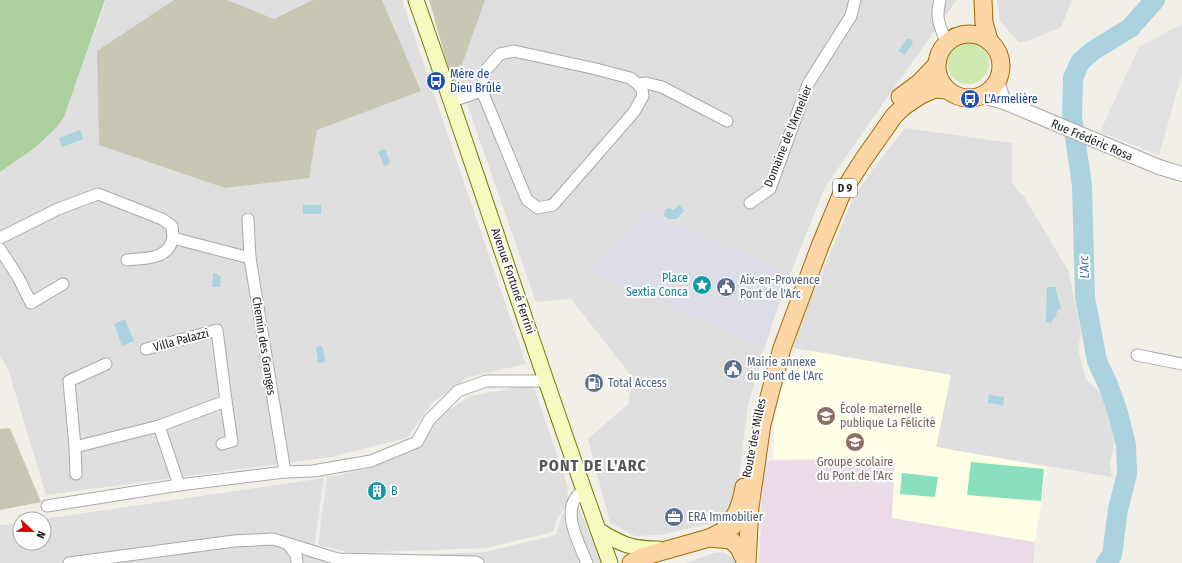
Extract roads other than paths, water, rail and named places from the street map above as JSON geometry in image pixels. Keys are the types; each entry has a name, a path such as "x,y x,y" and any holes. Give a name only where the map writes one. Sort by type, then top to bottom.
{"main road":[{"name":"Avenue Fortuné Ferrini","path":"416,0 452,100 583,491 610,563"},
{"path":"950,37 976,34 989,40 997,48 1001,59 1001,71 997,82 991,90 982,96 970,99 958,97 947,90 937,75 936,66 939,53 950,37 972,16 976,0"},
{"path":"983,0 984,23 989,40"},
{"name":"Route des Milles","path":"746,504 755,424 770,366 809,259 832,189 855,153 887,110 919,83 936,66"},
{"name":"Route des Milles","path":"809,259 842,193 894,116 903,107 921,95 935,89 947,90"},
{"path":"631,563 642,557 669,550 716,534 736,524 743,517 746,504"},
{"name":"D 9","path":"746,504 746,563"},
{"path":"598,530 622,544 641,549 669,550"},
{"path":"716,534 731,540 739,548 746,563"}],"street":[{"name":"Domaine de l'Armelier","path":"750,203 770,189 808,84 852,16 855,0"},
{"path":"940,0 937,12 938,23 950,37"},
{"path":"514,51 630,78 638,84 642,90 643,96 634,112 552,205 538,208 527,200 482,91 485,71 500,54 514,51"},
{"path":"997,82 1008,105"},
{"path":"638,84 662,87 727,121"},
{"path":"452,100 482,91"},
{"name":"Rue Frédéric Rosa","path":"982,96 1008,105 1169,171 1182,174"},
{"path":"0,238 58,209 98,194 162,219 172,226 173,238 171,246 165,253 153,257 128,260"},
{"name":"Chemin des Granges","path":"248,219 250,258 285,472"},
{"path":"173,238 250,258"},
{"path":"0,249 18,277 31,303 63,284"},
{"name":"Villa Palazzi","path":"146,349 217,330 232,441 222,444"},
{"path":"1137,355 1182,364"},
{"path":"76,474 69,381 106,364"},
{"path":"47,506 179,485 285,472 314,471 371,461 417,442 428,420 458,391 486,381 546,381"},
{"path":"75,447 159,426 226,401"},
{"path":"159,426 179,485"},
{"path":"583,491 575,499 570,510 574,530 587,563"},
{"path":"69,563 234,541 273,539 335,561 431,560 478,563"},
{"path":"288,544 296,555 297,563"}],"water":[{"path":"907,39 911,39 913,43 905,55 898,51"},
{"path":"80,130 83,139 62,147 59,138"},
{"path":"385,149 390,162 385,167 378,152"},
{"path":"303,205 321,205 321,214 303,214"},
{"path":"680,205 684,211 677,219 669,219 663,215 666,209 670,208 673,210"},
{"path":"213,273 221,276 220,287 212,287"},
{"path":"1047,287 1055,287 1061,308 1057,311 1056,316 1051,323 1046,322"},
{"path":"125,319 134,341 122,346 114,324"},
{"path":"319,345 323,347 325,362 318,363 316,348"},
{"path":"989,395 1004,397 1003,405 988,403"}],"waterway":[{"name":"L'Arc","path":"1106,563 1112,555 1118,509 1127,474 1126,445 1118,413 1109,387 1097,361 1085,297 1082,185 1072,117 1073,78 1080,62 1094,50 1130,28 1155,0"}],"place":[{"name":"Mère de Dieu Brûlé","path":"436,81"},
{"name":"L'Armelière","path":"970,99"},
{"name":"Place Sextia Conca","path":"702,285"},
{"name":"Aix-en-Provence Pont de l'Arc","path":"726,287"},
{"name":"Mairie annexe du Pont de l'Arc","path":"733,369"},
{"name":"Total Access","path":"594,383"},
{"name":"École maternelle publique La Félicité","path":"826,416"},
{"name":"Groupe scolaire du Pont de l'Arc","path":"855,442"},
{"name":"B","path":"377,491"},
{"name":"ERA Immobilier","path":"674,517"}],"district":[{"name":"PONT DE L'ARC","path":"593,465"}]}
